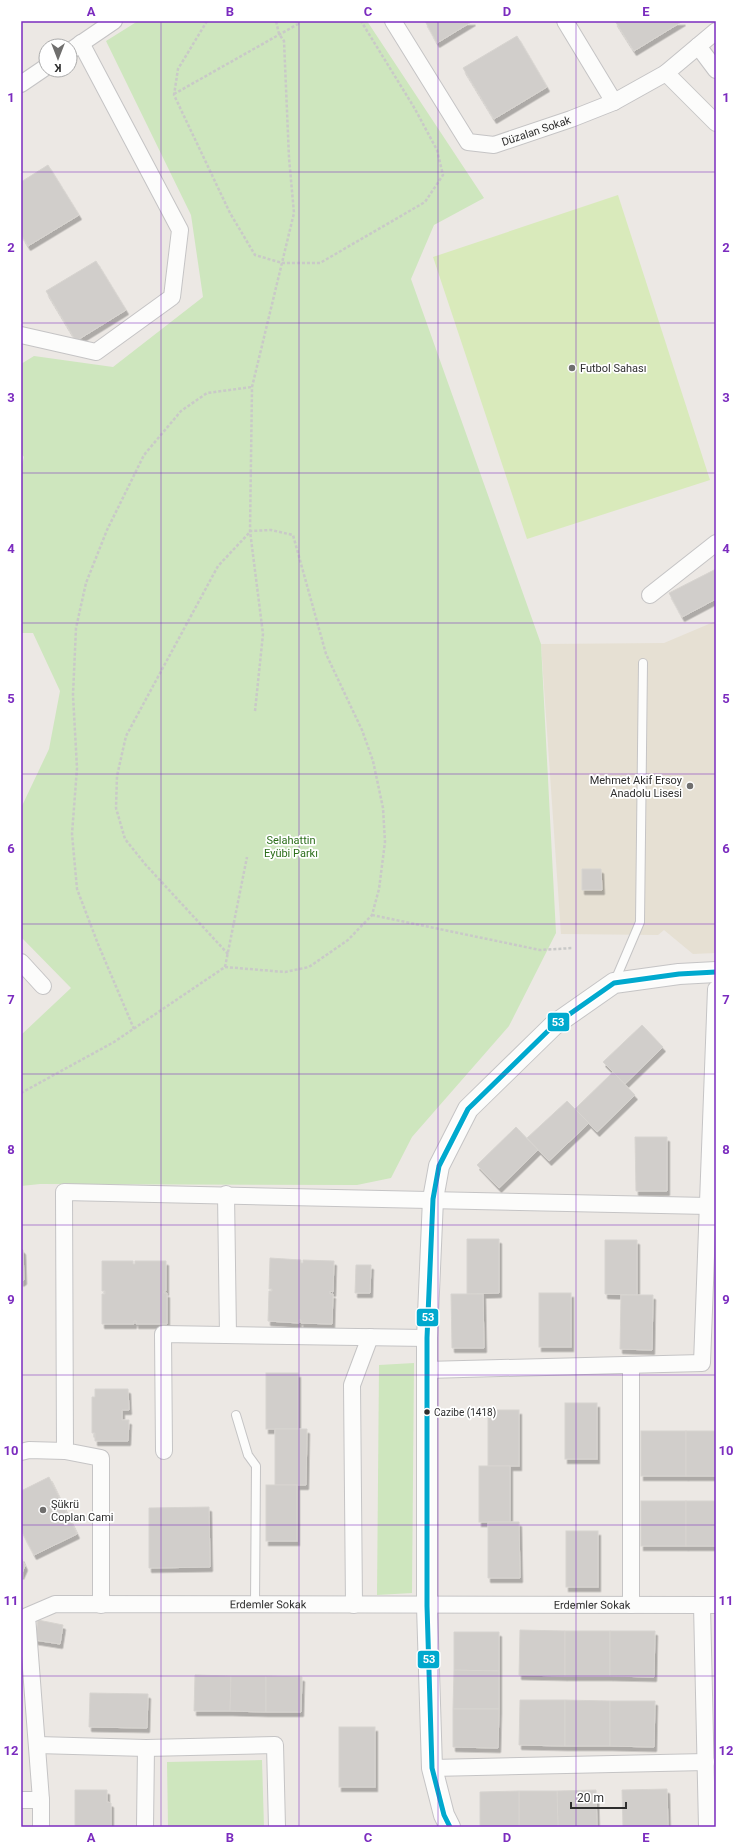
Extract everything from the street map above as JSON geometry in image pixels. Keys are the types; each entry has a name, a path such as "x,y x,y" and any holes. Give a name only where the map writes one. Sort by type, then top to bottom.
{"street":[{"path":"78,45 94,27 114,21"},
{"name":"Düzalan Sokak","path":"393,21 468,142 494,146 614,102 666,73 716,30"},
{"path":"565,21 614,102"},
{"path":"698,46 716,70"},
{"path":"21,335 96,352 172,297 180,230 78,51"},
{"path":"21,84 38,72"},
{"path":"666,73 716,123"},
{"path":"650,595 716,543"},
{"path":"21,962 43,986"},
{"path":"450,1827 444,1815 432,1768 427,1606 426,1370 433,1199 440,1166 468,1109 554,1025 614,983 679,974 716,972"},
{"path":"426,1370 709,1363 708,1206 716,989"},
{"path":"65,1451 64,1192 226,1194 708,1206"},
{"path":"226,1194 228,1335"},
{"path":"164,1451 163,1334 427,1338"},
{"path":"354,1605 352,1385 370,1337"},
{"path":"631,1365 631,1605"},
{"path":"21,1452 29,1450 65,1451 101,1458 101,1605"},
{"name":"Erdemler Sokak","path":"41,1827 41,1800 37,1745 26,1661 24,1613 55,1604 427,1606 709,1605"},
{"path":"707,1827 706,1762 709,1605"},
{"path":"37,1745 146,1748 275,1745 277,1827"},
{"path":"145,1827 146,1748"},
{"path":"432,1768 706,1762"},
{"path":"21,1800 41,1800"}],"lane":[{"path":"614,983 640,922 643,664"},
{"path":"236,1415 248,1455 256,1466 255,1605"}],"path":[{"path":"207,21 178,70 174,95 230,213 255,255 282,263 320,263 425,202 443,175 437,150 415,110 361,21"},
{"path":"255,711 263,634 250,531 252,387 294,213 289,158 284,41 279,34 276,21"},
{"path":"174,95 298,24 296,21"},
{"path":"134,1028 98,944 78,889 72,834 78,768 73,695 76,628 86,583 108,530 144,455 181,411 207,393 252,387"},
{"path":"21,1093 114,1042 225,967 285,972 309,967 348,940 372,915 379,889 385,842 383,808 373,761 362,730 326,654 294,535 270,530 250,531 218,566 126,736 117,776 116,808 126,839 146,864 228,954"},
{"path":"225,967 247,857"},
{"path":"372,915 540,950 573,948"}],"shaded area":[{"path":"716,621 716,953 693,954 664,930 658,935 561,934 541,644 664,643"}],"green space":[{"name":"Selahattin Eyübi Parkı","path":"138,21 367,21 484,198 434,225 411,279 541,644 556,933 509,1026 412,1137 391,1178 357,1185 40,1184 21,1186 21,1035 71,988 21,937 21,808 49,749 60,691 33,633 21,633 21,469 24,457 21,453 21,364 34,356 113,367 203,297 191,215 106,41"},
{"name":"Futbol Sahası","path":"618,195 710,480 527,539 433,257"},
{"path":"414,1363 412,1593 377,1595 379,1365"},
{"path":"262,1760 264,1827 168,1827 167,1762"}],"building":[{"path":"425,21 473,21 437,43"},
{"path":"615,21 683,21 634,51"},
{"path":"517,36 547,87 494,119 463,68"},
{"path":"48,165 79,215 28,246 21,234 21,182"},
{"path":"96,261 126,310 76,341 46,291"},
{"path":"716,569 716,599 682,617 669,593"},
{"path":"582,869 601,869 602,890 582,890"},
{"path":"642,1025 663,1047 625,1084 603,1062"},
{"path":"613,1072 635,1095 597,1132 575,1109"},
{"path":"567,1101 589,1123 549,1161 527,1138"},
{"path":"516,1127 538,1150 499,1188 477,1165"},
{"path":"635,1137 667,1137 667,1191 636,1191"},
{"path":"467,1239 499,1239 499,1293 467,1294"},
{"path":"605,1240 637,1240 637,1295 605,1294"},
{"path":"21,1248 23,1250 24,1280 21,1282"},
{"path":"270,1258 301,1260 301,1263 303,1263 303,1260 334,1261 333,1292 330,1291 330,1294 333,1294 332,1324 301,1323 301,1320 299,1320 299,1323 268,1321 269,1291 272,1291 272,1289 269,1289"},
{"path":"102,1261 133,1261 133,1264 135,1264 135,1261 166,1261 166,1291 164,1291 164,1293 167,1293 167,1324 136,1324 136,1321 134,1321 134,1324 102,1324 102,1294 105,1294 105,1291 102,1291"},
{"path":"356,1265 371,1265 370,1293 355,1293"},
{"path":"539,1293 571,1293 571,1347 539,1347"},
{"path":"451,1294 483,1294 484,1348 452,1348"},
{"path":"621,1295 653,1295 652,1350 620,1349"},
{"path":"266,1373 298,1373 298,1429 266,1429"},
{"path":"95,1389 128,1389 129,1410 122,1410 122,1420 129,1420 128,1441 95,1441 95,1433 92,1433 92,1397 95,1397"},
{"path":"565,1403 597,1403 597,1459 565,1459"},
{"path":"488,1410 519,1410 519,1466 488,1466"},
{"path":"275,1429 307,1429 306,1485 275,1485"},
{"path":"641,1431 686,1431 686,1476 641,1476"},
{"path":"686,1431 716,1431 716,1476 686,1476"},
{"path":"479,1466 510,1466 510,1522 479,1522"},
{"name":"Şükrü Coplan Cami","path":"49,1477 77,1534 34,1555 21,1530 21,1491"},
{"path":"266,1485 297,1485 297,1541 266,1541"},
{"path":"641,1501 686,1501 686,1546 641,1546"},
{"path":"686,1501 716,1501 716,1546 686,1546"},
{"path":"209,1507 210,1567 149,1568 149,1508"},
{"path":"488,1522 519,1522 520,1578 488,1578"},
{"path":"566,1531 598,1531 598,1587 566,1587"},
{"path":"21,1557 25,1566 21,1575"},
{"path":"38,1620 63,1625 60,1644 35,1640"},
{"path":"520,1630 565,1631 565,1676 519,1675"},
{"path":"565,1631 610,1631 610,1676 565,1676"},
{"path":"610,1631 655,1631 654,1677 610,1676"},
{"path":"454,1632 499,1632 499,1671 454,1670"},
{"path":"454,1670 499,1671 499,1709 453,1709"},
{"path":"195,1675 231,1676 230,1711 194,1711"},
{"path":"231,1676 266,1676 266,1712 230,1711"},
{"path":"266,1676 302,1677 301,1712 266,1712"},
{"path":"90,1693 148,1694 147,1728 89,1727"},
{"path":"520,1700 565,1700 565,1746 519,1745"},
{"path":"565,1700 610,1701 610,1746 565,1746"},
{"path":"610,1701 655,1701 654,1747 610,1746"},
{"path":"453,1709 499,1709 498,1748 453,1747"},
{"path":"339,1727 375,1727 375,1787 339,1787"},
{"path":"667,1789 668,1827 623,1827 622,1790"},
{"path":"75,1790 107,1790 107,1802 111,1803 111,1827 75,1827"},
{"path":"596,1790 597,1827 558,1827 557,1791"},
{"path":"519,1791 557,1791 558,1827 519,1827"},
{"path":"519,1791 519,1827 480,1827 480,1792"}],"transit line":[{"name":"53","path":"450,1827 444,1815 432,1768 427,1606 427,1338 433,1199 439,1166 468,1109 554,1025 614,983 679,974 716,972"}],"place":[{"name":"Futbol Sahası","path":"572,368"},
{"name":"Mehmet Akif Ersoy Anadolu Lisesi","path":"690,786"},
{"name":"Cazibe (1418)","path":"427,1412"},
{"name":"Şükrü Coplan Cami","path":"43,1510"}]}
